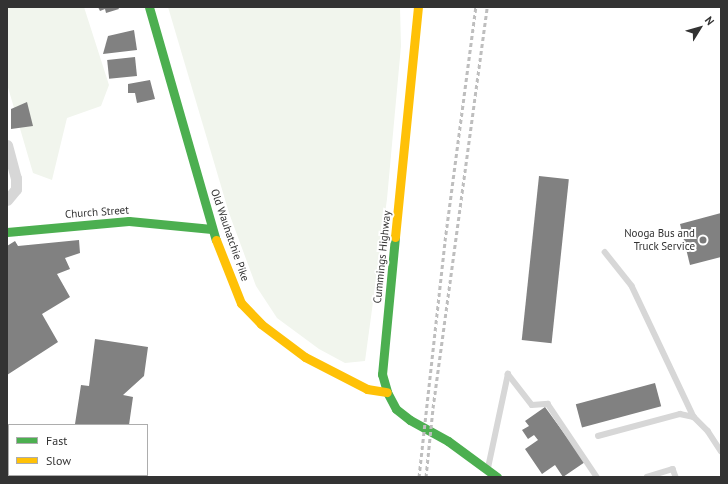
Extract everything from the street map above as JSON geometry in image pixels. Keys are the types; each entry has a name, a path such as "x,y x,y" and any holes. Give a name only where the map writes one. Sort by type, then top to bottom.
{"street":[{"name":"Old Wauhatchie Pike","path":"150,7 212,229 241,303 261,324 305,357 367,389 387,392"},
{"name":"Cummings Highway","path":"418,7 382,374 387,392 396,409 410,420 448,441 497,477"},
{"path":"7,145 16,178 16,190 7,200"},
{"name":"Church Street","path":"7,232 129,221 212,229"}],"lane":[{"path":"605,252 632,286 694,417 708,431 721,451"},
{"path":"487,470 508,374 532,405 548,404 597,477"},
{"path":"598,436 680,414 694,417"},
{"path":"647,477 673,469 676,477"}],"shaded area":[{"path":"7,7 84,7 109,85 101,106 67,118 52,180 33,173 7,84"},
{"path":"168,7 400,7 401,46 387,199 365,361 345,363 319,349 277,318 256,286 229,213"}],"building":[{"path":"98,7 118,7 119,9 106,13 105,9 100,11"},
{"path":"134,30 137,50 103,54 108,36"},
{"path":"135,57 137,76 109,79 107,60"},
{"path":"150,80 155,99 137,103 135,93 128,93 128,84"},
{"path":"27,102 33,126 11,129 11,109"},
{"path":"539,176 569,179 552,343 522,340"},
{"name":"Nooga Bus and Truck Service","path":"721,213 721,257 690,265 680,224"},
{"path":"79,240 80,253 65,258 70,269 57,274 70,297 42,314 58,342 7,375 7,246 15,241 18,246"},
{"path":"95,339 148,347 144,376 123,395 133,397 129,424 75,424 81,385 89,386"},
{"path":"655,383 661,406 582,427 576,404"},
{"path":"545,407 585,462 563,477 555,465 542,474 525,449 538,440 534,435 528,439 522,430 529,426 525,421"}],"railway":[{"path":"419,477 445,241 476,7"},
{"path":"426,477 433,408 487,7"}],"traffic: fast":[{"path":"149,7 216,240"},
{"path":"7,232 129,221 212,229"},
{"path":"395,237 382,374 387,392 396,409 410,420 448,441 497,477"}],"traffic: slow":[{"path":"395,237 418,7"},
{"path":"216,240 241,303 261,324 305,357 367,389 387,392"}],"place":[{"name":"Nooga Bus and Truck Service","path":"703,240"}]}
